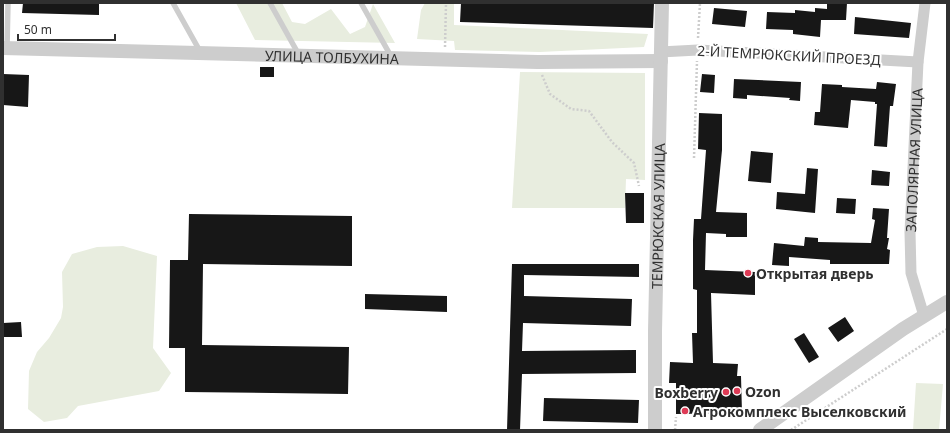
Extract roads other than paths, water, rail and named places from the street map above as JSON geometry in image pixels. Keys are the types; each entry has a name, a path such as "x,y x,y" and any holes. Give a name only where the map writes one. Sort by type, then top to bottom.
{"street":[{"name":"ТЕМРЮКСКАЯ УЛИЦА","path":"654,430 654,331 662,3"},
{"name":"ЗАПОЛЯРНАЯ УЛИЦА","path":"924,316 911,273 910,232 918,62 925,3"},
{"name":"УЛИЦА ТОЛБУХИНА","path":"5,48 538,62 661,56"},
{"name":"2-Й ТЕМРЮКСКИЙ ПРОЕЗД","path":"661,56 698,50 918,62"},
{"path":"760,430 924,316 947,302"}],"lane":[{"path":"5,48 8,3"},
{"path":"173,3 201,53"},
{"path":"270,3 300,55"},
{"path":"361,3 392,58"}],"place":[{"name":"Открытая дверь","path":"748,273"},
{"name":"Ozon","path":"737,391"},
{"name":"Boxberry","path":"726,392"},
{"name":"Агрокомплекс Выселковский","path":"685,411"}]}
